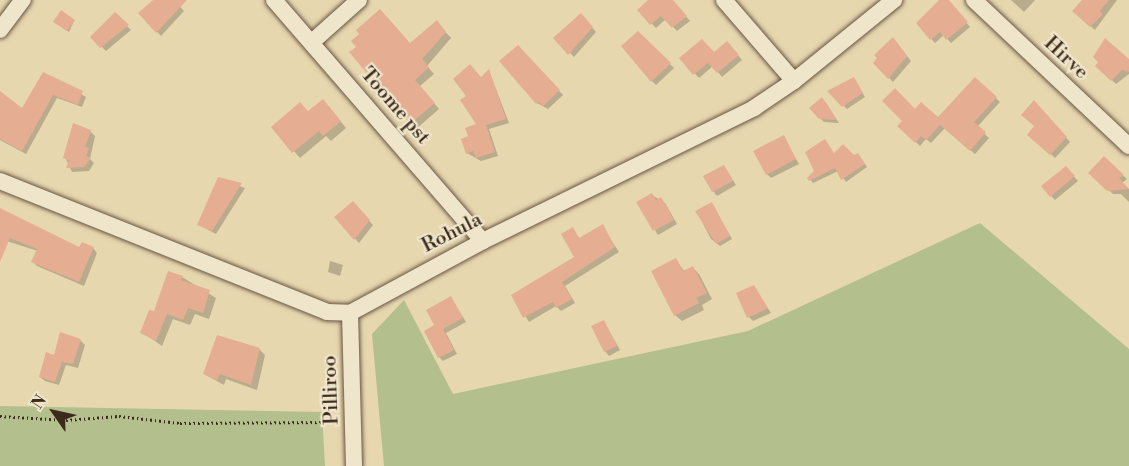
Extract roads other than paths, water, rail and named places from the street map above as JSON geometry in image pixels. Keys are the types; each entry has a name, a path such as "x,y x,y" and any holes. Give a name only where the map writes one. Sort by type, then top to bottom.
{"street":[{"path":"0,30 23,0"},
{"name":"Toome pst","path":"274,0 483,241"},
{"path":"312,42 358,0"},
{"path":"724,0 794,81"},
{"name":"Rohula","path":"350,313 483,241 754,108 794,81 894,0"},
{"name":"Hirve","path":"974,0 1129,146"},
{"path":"0,182 327,312 350,313"},
{"name":"Pilliroo","path":"350,313 354,466"}]}
